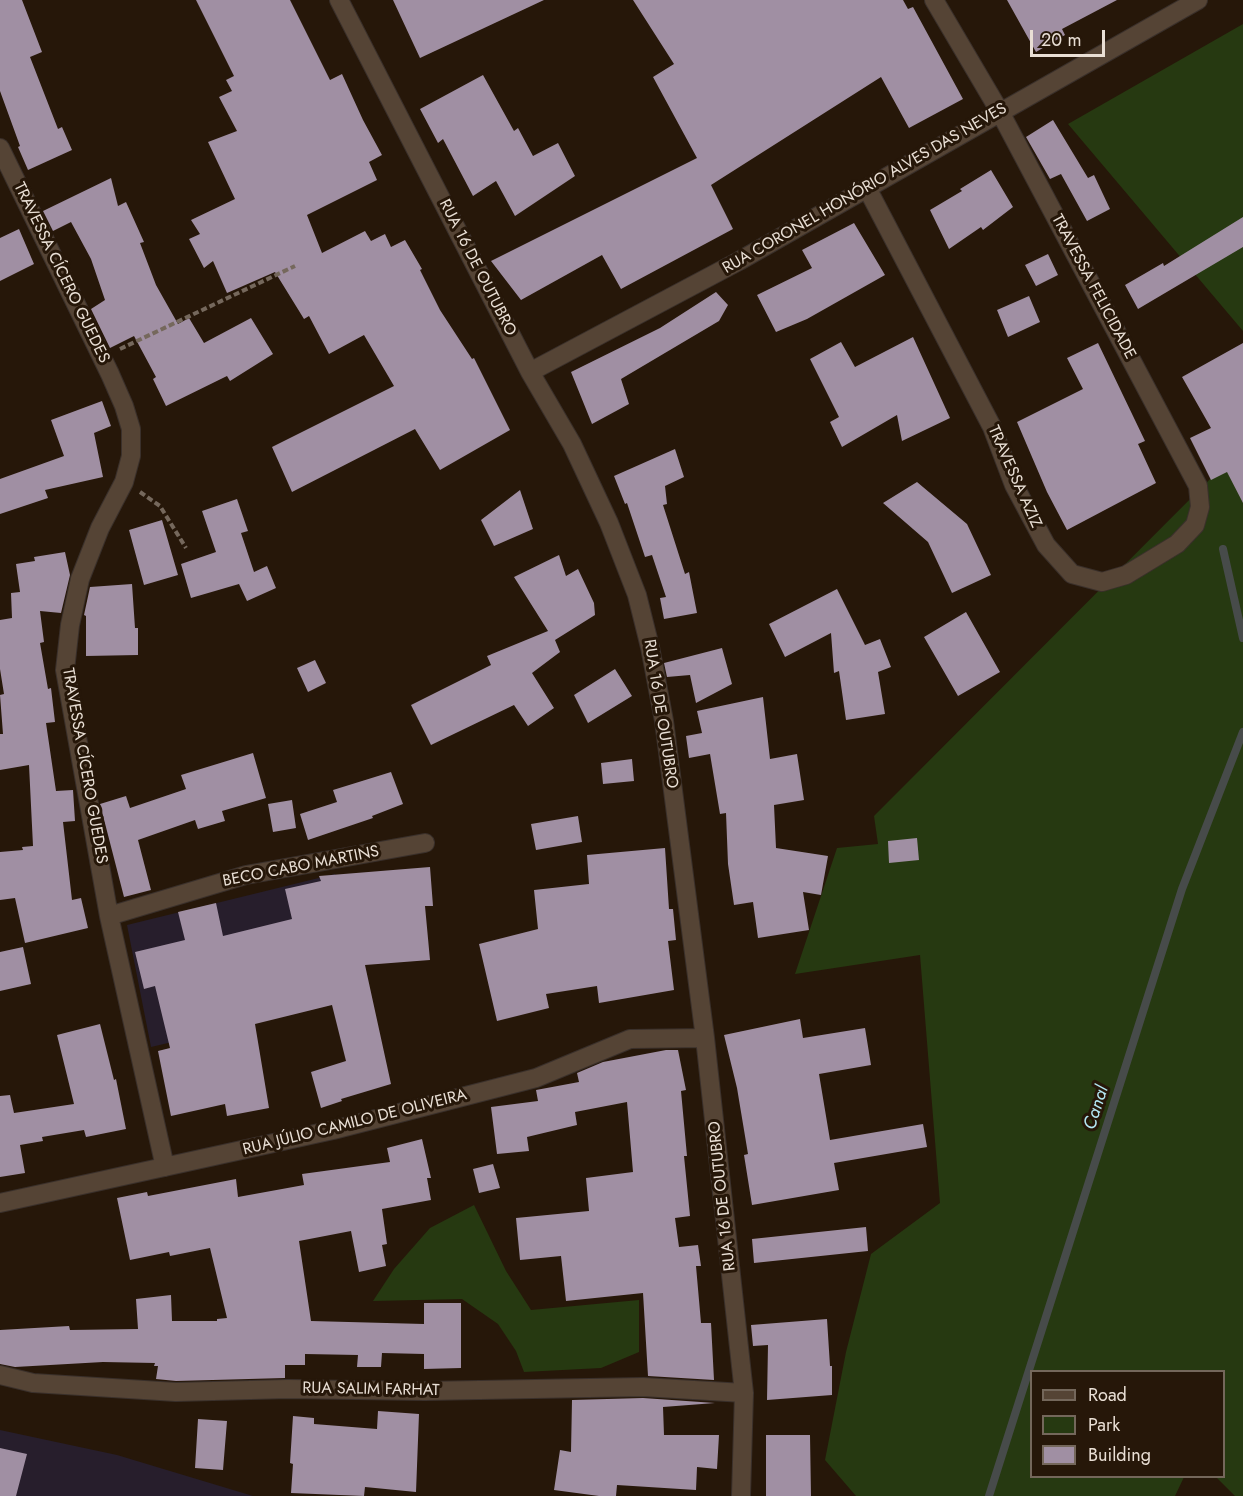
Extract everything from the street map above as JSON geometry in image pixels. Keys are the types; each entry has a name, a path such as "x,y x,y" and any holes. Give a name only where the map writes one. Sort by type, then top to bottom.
{"street":[{"name":"RUA 16 DE OUTUBRO","path":"339,0 530,372 572,444 609,523 637,595 650,647 664,721 705,1038 744,1393 741,1496"},
{"name":"TRAVESSA FELICIDADE","path":"934,0 1000,112 1186,462"},
{"name":"RUA CORONEL HONÓRIO ALVES DAS NEVES","path":"530,372 739,261 1198,0"},
{"name":"TRAVESSA CÍCERO GUEDES","path":"0,148 124,406 131,429 131,456 124,482 100,528 80,579 70,625 65,670 109,915 165,1167"},
{"name":"TRAVESSA AZIZ","path":"867,188 992,427 1014,486 1046,545 1072,574 1102,582 1126,575 1177,544 1196,525 1200,507 1198,486 1186,462"},
{"name":"BECO CABO MARTINS","path":"109,915 246,875 424,843"},
{"name":"RUA JÚLIO CAMILO DE OLIVEIRA","path":"0,1203 333,1130 536,1078 630,1039 705,1038"},
{"name":"RUA SALIM FARHAT","path":"0,1375 33,1383 176,1392 288,1389 425,1391 643,1387 744,1393"}],"path":[{"path":"101,358 295,266"},
{"path":"124,482 160,506 186,548"}],"shaded area":[{"path":"335,874 368,996 151,1047 127,925"},
{"path":"0,1430 117,1455 253,1496 0,1496"}],"green space":[{"path":"1243,24 1243,331 1068,124"},
{"path":"1243,446 1243,1496 1235,1496 1217,1478 1225,1478 1225,1370 1030,1370 1030,1478 1184,1478 1175,1496 856,1496 825,1460 846,1352 871,1254 940,1203 920,955 795,974 837,848 878,844 874,816"},
{"path":"474,1205 506,1271 531,1310 639,1300 639,1352 601,1368 524,1372 516,1351 498,1324 462,1299 373,1301 394,1269 430,1228"}],"building":[{"path":"0,0 22,0 42,52 30,57 58,129 62,127 72,150 28,170 0,91"},
{"path":"196,0 290,0 330,80 342,74 382,155 369,162 377,180 307,215 322,253 365,231 371,241 385,234 391,247 405,240 422,269 420,270 440,310 472,359 474,358 510,430 440,470 415,429 292,492 272,447 394,386 364,335 329,354 309,316 304,319 275,272 227,293 213,261 204,268 189,239 200,234 191,220 235,199 208,142 237,131 219,97 232,91 226,80 234,76"},
{"path":"393,0 544,0 420,58"},
{"path":"633,0 903,0 908,9 913,7 963,99 909,128 881,77 711,185 733,229 621,289 602,255 521,300 491,261 697,158 653,77 674,64"},
{"path":"1007,0 1117,0 1062,29 1065,35 1036,52"},
{"path":"483,75 514,131 518,128 533,156 558,143 575,176 515,216 496,181 473,196 443,139 438,143 420,109"},
{"path":"1053,120 1088,178 1094,175 1110,209 1087,221 1061,174 1050,179 1026,137"},
{"path":"991,170 1013,207 983,230 981,227 949,249 930,210"},
{"path":"111,178 118,206 126,202 144,242 140,243 156,285 178,324 189,318 204,343 251,318 273,354 230,381 227,376 166,406 153,379 156,377 134,336 110,348 91,309 105,300 91,259 71,222 53,231 43,211"},
{"path":"1243,217 1243,247 1138,309 1125,285 1163,263 1164,266"},
{"path":"854,223 885,275 807,319 776,332 757,295 812,268 802,250"},
{"path":"19,229 34,264 0,281 0,238"},
{"path":"1048,254 1058,275 1036,286 1025,265"},
{"path":"716,292 728,305 719,321 621,379 629,404 592,424 571,372 660,328"},
{"path":"1029,296 1040,322 1008,337 997,310"},
{"path":"913,337 950,418 902,441 897,415 842,447 830,422 839,417 810,359 841,342 855,367"},
{"path":"1098,343 1145,441 1138,444 1156,483 1067,530 1047,492 1017,422 1083,389 1067,358"},
{"path":"1243,343 1243,503 1227,472 1211,480 1190,438 1211,428 1182,377"},
{"path":"102,401 111,426 94,433 103,477 45,490 48,498 0,514 0,479 64,456 51,420"},
{"path":"675,449 684,477 665,486 667,504 663,505 685,574 689,572 697,613 664,619 660,598 666,597 652,555 645,557 627,503 625,504 614,476"},
{"path":"917,482 967,524 991,575 952,593 928,542 883,503"},
{"path":"520,490 533,529 494,546 481,520"},
{"path":"237,499 248,531 241,533 254,572 267,566 276,588 247,601 239,584 191,598 181,564 216,552 202,511"},
{"path":"162,520 178,575 144,585 129,530"},
{"path":"65,552 70,575 61,613 40,611 44,642 40,643 48,689 51,688 55,722 46,723 56,791 73,790 75,821 63,822 72,900 81,898 88,928 25,943 15,898 0,900 0,852 23,850 22,847 33,846 29,765 0,770 0,734 3,734 0,695 4,694 0,669 0,620 12,618 11,593 20,592 16,564 35,561 34,557"},
{"path":"559,555 566,576 578,569 594,603 595,615 555,640 560,652 532,673 554,708 528,726 514,705 431,745 411,705 491,665 487,656 548,631 514,577"},
{"path":"132,584 135,628 138,628 138,655 86,656 86,616 84,615 90,587"},
{"path":"837,589 865,645 880,639 891,667 878,672 885,714 846,720 839,671 834,673 831,633 785,657 769,624"},
{"path":"966,612 1000,672 958,696 924,637"},
{"path":"722,648 732,684 696,703 690,675 667,677 664,663"},
{"path":"315,660 326,683 308,692 297,668"},
{"path":"615,669 632,696 588,723 574,695"},
{"path":"763,697 770,759 797,754 804,800 774,805 776,848 828,856 821,895 803,892 809,930 758,938 753,902 734,905 728,864 726,813 720,814 710,754 689,758 686,736 702,733 697,711"},
{"path":"253,753 266,798 222,811 225,821 198,829 195,820 138,840 151,890 124,897 100,804 126,796 130,808 186,789 181,775"},
{"path":"632,759 634,781 603,784 601,763"},
{"path":"391,772 403,804 372,816 373,818 308,840 300,814 337,802 333,790"},
{"path":"292,800 296,828 273,832 268,804"},
{"path":"578,816 582,842 536,850 531,824"},
{"path":"917,838 919,860 889,863 888,841"},
{"path":"665,848 669,909 673,909 676,940 668,941 674,990 599,1003 597,986 546,994 549,1008 497,1021 479,944 538,929 534,890 589,884 587,855"},
{"path":"430,867 433,906 425,906 430,960 365,965 391,1084 341,1099 342,1101 321,1108 311,1072 346,1061 332,1005 255,1024 269,1108 227,1116 225,1104 171,1116 158,1051 170,1048 155,986 144,989 135,952 185,940 178,912 216,903 223,936 292,919 285,889 321,881 319,876"},
{"path":"23,947 31,984 0,991 0,952"},
{"path":"800,1019 803,1038 865,1028 871,1065 819,1074 830,1140 923,1124 927,1147 834,1163 839,1190 752,1205 744,1155 748,1154 737,1088 724,1035"},
{"path":"100,1024 114,1080 116,1079 126,1129 86,1137 84,1130 42,1137 43,1141 20,1145 25,1173 0,1177 0,1096 10,1095 14,1113 74,1104 57,1035"},
{"path":"666,1050 678,1050 686,1090 681,1091 690,1216 675,1218 679,1247 698,1245 701,1266 696,1266 701,1323 711,1323 714,1380 648,1376 643,1293 566,1301 561,1256 520,1260 516,1218 589,1211 586,1178 633,1172 627,1102 575,1112 577,1125 527,1137 529,1151 497,1154 491,1107 538,1101 536,1090 579,1082 577,1073 603,1062"},
{"path":"422,1139 431,1178 427,1178 431,1200 382,1209 387,1244 382,1245 386,1266 359,1272 351,1231 299,1241 311,1321 424,1324 424,1303 461,1303 461,1368 424,1369 424,1354 382,1353 381,1367 357,1367 358,1355 305,1354 305,1365 285,1365 285,1378 176,1381 156,1379 158,1366 154,1366 155,1363 103,1362 15,1367 0,1364 0,1330 69,1326 70,1330 138,1329 136,1299 171,1295 172,1321 217,1321 217,1319 227,1318 210,1248 170,1256 169,1252 130,1260 117,1198 147,1192 148,1196 236,1179 238,1197 304,1185 302,1174 390,1162 387,1148"},
{"path":"493,1164 500,1188 479,1193 473,1169"},
{"path":"866,1227 868,1251 754,1263 752,1239"},
{"path":"827,1319 830,1366 832,1366 832,1395 767,1400 768,1345 753,1346 751,1325"},
{"path":"643,1398 715,1403 663,1407 664,1435 719,1435 717,1469 697,1467 696,1490 617,1485 616,1496 599,1496 554,1490 560,1450 571,1452 572,1400"},
{"path":"378,1411 419,1414 416,1492 365,1487 364,1496 291,1493 293,1416 314,1418 314,1424 377,1429"},
{"path":"198,1419 227,1421 223,1470 195,1468"},
{"path":"766,1435 810,1435 811,1496 766,1496"},
{"path":"0,1448 27,1454 16,1496 0,1496"}],"waterway":[{"name":"Canal","path":"1223,549 1243,638"},
{"name":"Canal","path":"989,1496 1182,889 1243,732"}]}
